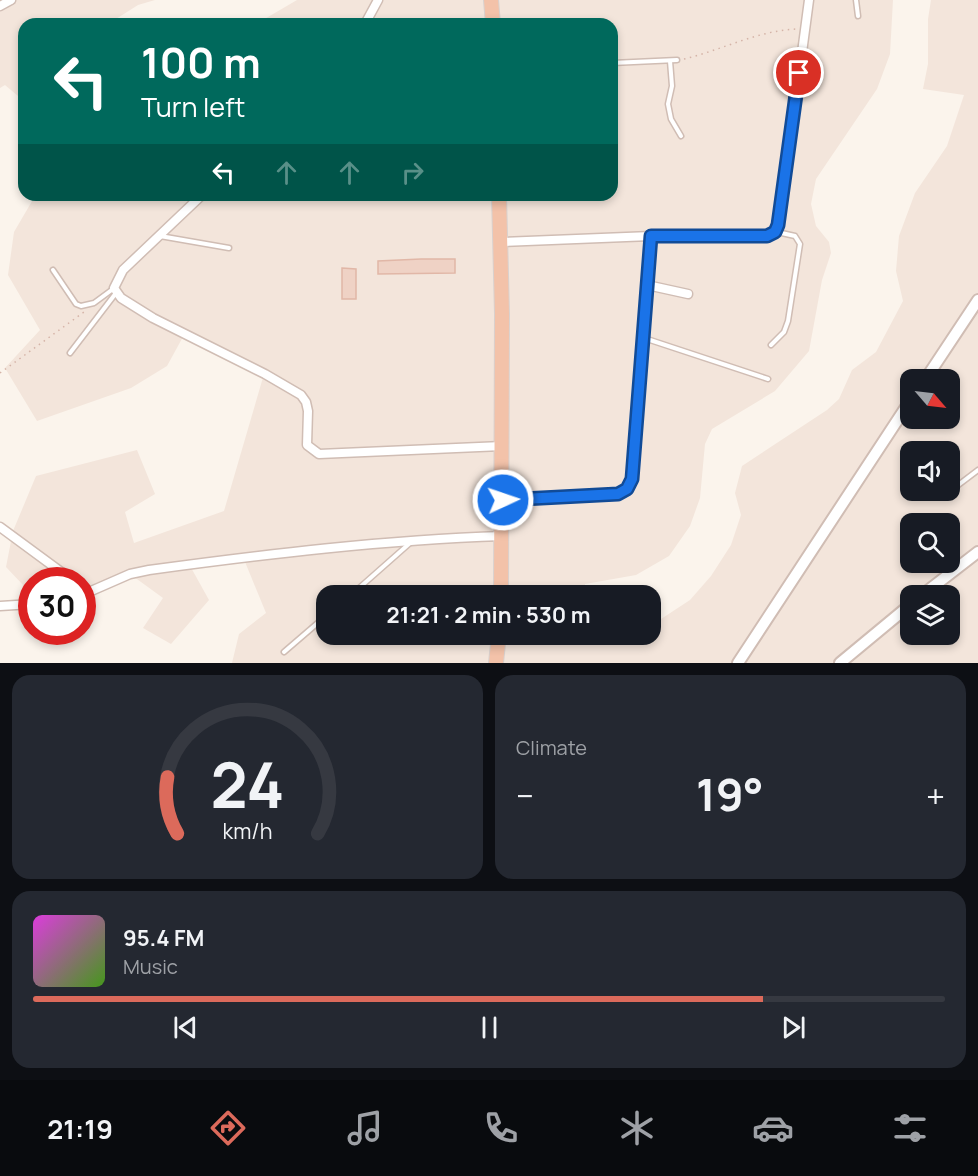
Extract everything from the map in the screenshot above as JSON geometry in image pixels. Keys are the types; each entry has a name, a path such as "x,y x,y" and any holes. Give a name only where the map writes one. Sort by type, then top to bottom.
{"highway":[{"path":"491,0 492,18"},
{"path":"500,201 503,500 501,585"},
{"path":"496,663 498,645"}],"street":[{"path":"0,6 11,0"},
{"path":"368,18 378,0"},
{"path":"501,242 651,236 767,236 775,232 778,225 808,0"},
{"path":"196,201 123,270 115,290 153,318 265,374 300,395 306,402 308,411 307,445 319,454 502,446"},
{"path":"503,500 618,494 627,489 632,479 651,236"},
{"path":"647,285 688,294"},
{"path":"932,369 978,300"},
{"path":"738,663 900,416"},
{"path":"0,527 54,567"},
{"path":"96,587 130,574 149,570 276,553 415,539 502,536"},
{"path":"935,585 978,552"},
{"path":"0,606 18,605"},
{"path":"840,663 900,613"}],"lane":[{"path":"856,0 858,16"},
{"path":"618,63 677,60"},
{"path":"670,61 672,86 668,104 671,119 681,136"},
{"path":"771,345 784,332 788,321 801,244 795,236 775,232"},
{"path":"159,236 229,248"},
{"path":"53,270 76,304 87,306 115,290"},
{"path":"70,353 115,290"},
{"path":"644,337 768,379"},
{"path":"960,484 978,470"},
{"path":"363,585 415,539"},
{"path":"284,652 316,624"}],"path":[{"path":"677,60 708,53 768,33 804,29"},
{"path":"0,373 94,303"}],"shaded area":[{"path":"0,0 155,0 138,5 117,18 18,18 18,96 5,85 0,88"},
{"path":"297,0 893,0 890,54 877,89 816,179 811,204 816,226 829,242 831,253 822,280 809,351 775,391 712,429 705,444 700,498 690,526 669,556 636,575 585,585 316,585 316,645 661,645 661,619 690,600 711,576 731,545 741,515 735,493 742,466 827,410 839,399 852,370 876,352 903,301 896,271 899,236 915,193 947,146 964,95 923,89 928,64 928,19 931,0 978,0 978,663 232,663 239,634 266,613 243,557 189,564 209,600 171,644 143,628 163,598 130,574 96,589 96,567 18,567 18,580 6,567 13,531 36,476 137,450 155,494 125,512 134,543 224,511 264,374 184,335 167,366 131,388 37,421 5,368 40,330 8,275 14,232 32,201 618,201 618,18 266,18"}],"building":[{"path":"455,259 455,273 378,274 378,261"},
{"path":"342,268 356,269 356,299 342,299"}],"route":[{"path":"503,500 618,494 627,489 632,479 651,236 767,236 775,232 778,225 799,73"}]}
